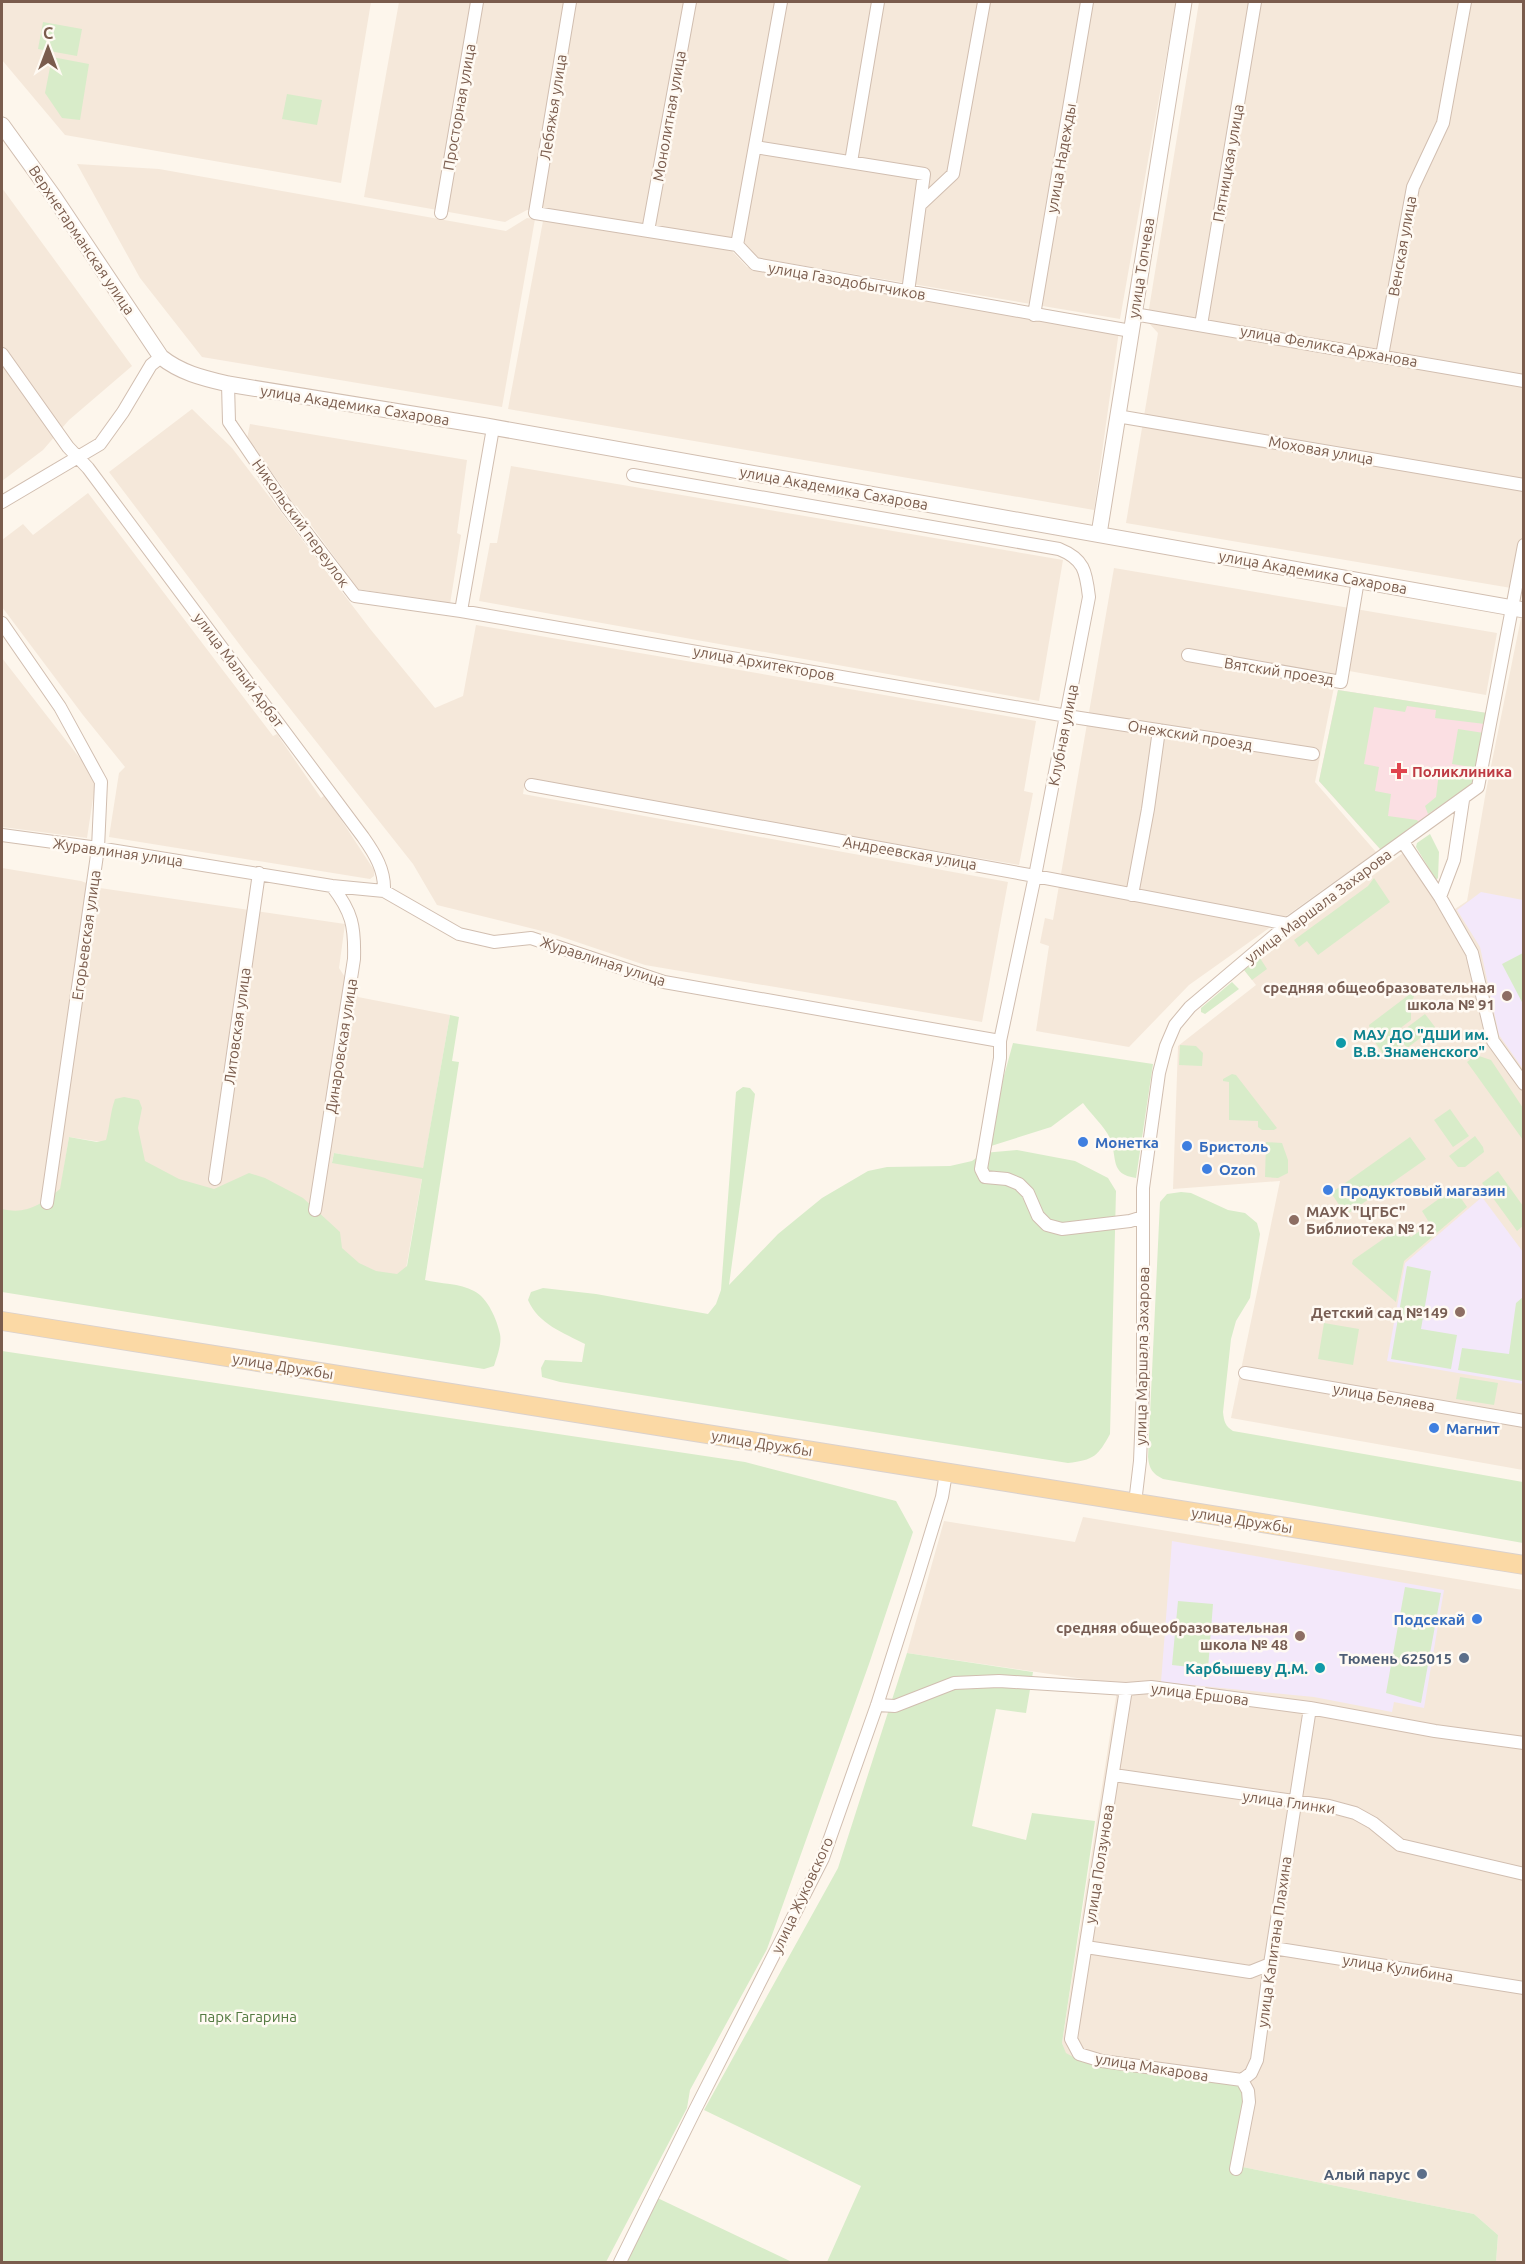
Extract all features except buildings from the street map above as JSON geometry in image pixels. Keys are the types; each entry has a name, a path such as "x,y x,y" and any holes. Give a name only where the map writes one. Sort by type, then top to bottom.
{"main road":[{"name":"улица Дружбы","path":"2,1321 1524,1565"}],"street":[{"name":"Просторная улица","path":"441,213 477,2"},
{"name":"Лебяжья улица","path":"570,2 535,213 648,231"},
{"name":"Монолитная улица","path":"648,231 690,2"},
{"path":"648,231 737,245 782,2"},
{"path":"851,162 878,2"},
{"path":"920,205 953,174 984,2"},
{"name":"улица Надежды","path":"1034,315 1087,2"},
{"name":"улица Топчева","path":"1099,534 1184,2"},
{"name":"Пятницкая улица","path":"1201,325 1255,2"},
{"name":"Венская улица","path":"1382,356 1413,187 1443,123 1466,2"},
{"name":"Верхнетарманская улица","path":"2,125 54,197 161,357"},
{"path":"755,147 924,174 908,292"},
{"name":"улица Газодобытчиков","path":"737,245 755,264 1131,331"},
{"name":"улица Феликса Аржанова","path":"1134,314 1524,381"},
{"name":"улица Малый Арбат","path":"2,354 77,458 88,468 363,837 376,856 381,869 384,891"},
{"path":"2,502 100,444 123,412 151,365 161,357"},
{"name":"улица Академика Сахарова","path":"161,357 174,368 191,375 228,384 493,428 1518,609"},
{"name":"Никольский переулок","path":"228,384 229,422 286,506 355,596 461,611"},
{"name":"Моховая улица","path":"1118,416 1524,485"},
{"path":"461,611 493,428"},
{"name":"Клубная улица","path":"633,475 1047,547 1074,555 1086,575 1089,597 1035,876 1000,1041 1000,1058 981,1169 985,1177 1007,1179 1019,1184 1028,1193 1038,1216 1047,1225 1062,1229 1130,1221 1143,1217"},
{"name":"улица Маршала Захарова","path":"1135,1503 1140,1461 1143,1387 1143,1188 1159,1073 1166,1046 1175,1025 1190,1007 1288,924 1478,787 1518,609 1524,545"},
{"name":"Вятский проезд","path":"1188,656 1341,682 1358,580"},
{"name":"улица Архитекторов","path":"461,611 1067,716"},
{"name":"Егорьевская улица","path":"2,623 60,707 101,782 98,848 47,1203"},
{"name":"Онежский проезд","path":"1067,716 1313,754"},
{"path":"1132,895 1148,809 1159,730"},
{"name":"Андреевская улица","path":"531,785 1288,924"},
{"path":"1440,897 1454,860 1463,800"},
{"name":"Журавлиная улица","path":"2,836 98,848 332,886 384,891 459,934 494,942 531,938 664,982 1000,1041"},
{"path":"1403,842 1440,897 1472,953 1493,1041 1524,1084"},
{"name":"Литовская улица","path":"215,1179 259,873"},
{"name":"Динаровская улица","path":"315,1210 354,959 355,933 352,918 332,886"},
{"name":"улица Беляева","path":"1245,1373 1524,1421"},
{"name":"улица Жуковского","path":"620,2262 823,1858 877,1705 942,1497 946,1473"},
{"name":"улица Ершова","path":"877,1705 895,1706 954,1683 1010,1681 1126,1689 1151,1687 1310,1708 1435,1731 1524,1743"},
{"name":"улица Ползунова","path":"1071,2039 1126,1689"},
{"name":"улица Капитана Плахина","path":"1242,2080 1251,2073 1257,2061 1310,1708"},
{"name":"улица Глинки","path":"1113,1775 1252,1797 1295,1801 1355,1813 1373,1823 1400,1845 1524,1874"},
{"path":"1086,1947 1250,1972 1270,1964"},
{"name":"улица Кулибина","path":"1273,1948 1524,1988"},
{"name":"улица Макарова","path":"1071,2039 1079,2054 1102,2061 1242,2080"},
{"path":"1236,2169 1249,2102 1248,2091 1242,2080"}],"shaded area":[{"path":"2,2 371,2 341,183 65,135 2,60"},
{"path":"399,2 1176,2 1120,319 758,258 744,243 527,210 505,222 364,197"},
{"path":"1199,2 1523,2 1523,590 1126,523 1158,333 1147,321"},
{"path":"77,164 159,169 506,231 527,218 535,219 502,407 202,357 140,278"},
{"path":"2,188 132,366 69,420 43,450 2,481"},
{"path":"543,221 731,250 747,267 1119,331 1094,510 508,409"},
{"path":"192,409 232,448 371,630 435,708 463,696 476,625 1036,721 1024,791 1033,793 1019,865 525,781 523,794 1008,882 982,1022 645,965 550,933 437,905 413,864 246,653 109,472"},
{"path":"250,424 467,460 457,533 461,535 450,604 358,589 297,506 286,504 287,493 247,439"},
{"path":"511,466 1063,560 1039,701 479,601 490,543 497,543"},
{"path":"88,493 273,736 277,734 321,798 325,795 374,870 374,876 370,879 109,837 119,773 125,767 2,607 2,540 23,524 33,535"},
{"path":"1114,568 1497,633 1486,695 1349,671 1346,688 1334,687 1315,782 1376,852 1189,985 1129,1047 1036,1031 1049,946 1040,943 1045,918 1053,920"},
{"path":"1521,618 1523,619 1523,1470 1231,1418 1280,1181 1173,1189 1178,1046 1256,985 1245,971 1403,853 1446,915 1467,901 1486,791"},
{"path":"2,658 96,779 87,838 2,827"},
{"name":"Поликлиника","path":"1338,690 1487,713 1475,784 1381,850 1319,781"},
{"path":"2,868 81,881 100,888 345,924 339,968 358,997 450,1015 423,1169 334,1153 332,1162 422,1178 404,1280 318,1261 128,1191 134,1147 69,1137 55,1224 2,1214"},
{"name":"средняя общеобразовательная школа № 91","path":"1481,892 1523,900 1523,1069 1499,1035 1480,947 1457,910"},
{"name":"Детский сад №149","path":"1482,1197 1523,1252 1523,1384 1387,1361 1405,1263"},
{"path":"1083,1517 1523,1590 1523,2262 1496,2262 1498,2235 1474,2214 1233,2165 1066,2054 1062,2043 1118,1684 907,1653 944,1521 1075,1542"},
{"name":"средняя общеобразовательная школа № 48","path":"1172,1541 1444,1590 1424,1708 1394,1702 1392,1712 1314,1697 1161,1682"}],"green space":[{"path":"43,22 82,29 77,56 38,49"},
{"path":"52,57 89,64 80,120 62,118 45,93"},
{"path":"287,94 322,100 317,125 282,119"},
{"path":"1338,690 1487,713 1485,724 1435,718 1436,710 1407,706 1405,712 1374,707 1364,764 1379,767 1375,791 1391,794 1388,816 1417,820 1419,823 1381,850 1319,781"},
{"path":"1458,729 1484,733 1477,768 1452,764"},
{"path":"1439,772 1474,777 1473,784 1428,814 1425,806 1436,797"},
{"path":"1430,834 1439,852 1436,880 1416,847 1417,843"},
{"path":"1374,878 1390,902 1318,955 1307,941 1299,947 1294,940 1368,886"},
{"path":"1523,953 1523,1004 1502,964"},
{"path":"1260,958 1267,969 1252,980 1244,970"},
{"path":"1232,982 1239,989 1205,1014 1201,1012 1201,1008"},
{"path":"1410,994 1414,996 1411,1005 1411,1020 1394,1033 1403,1048 1387,1060 1371,1036 1369,1025"},
{"path":"1425,1014 1435,1027 1407,1048 1397,1035"},
{"path":"450,1015 459,1017 452,1061 459,1062 425,1280 463,1286 484,1299 494,1316 500,1334 500,1346 494,1366 484,1369 2,1292 2,1209 19,1211 33,1207 60,1189 69,1137 97,1142 106,1140 115,1099 124,1097 139,1100 142,1108 138,1128 145,1161 179,1179 214,1189 249,1173 265,1178 303,1198 340,1232 342,1248 359,1263 376,1271 397,1274 407,1266 422,1179 332,1163 334,1153 423,1168"},
{"path":"1013,1043 1153,1064 1136,1178 1127,1176 1118,1169 1110,1138 1083,1103 1051,1127 991,1146 1002,1083"},
{"path":"1180,1045 1196,1046 1203,1053 1202,1066 1179,1065"},
{"path":"1476,1055 1491,1060 1523,1108 1523,1140 1467,1062"},
{"path":"1232,1074 1236,1075 1277,1128 1262,1130 1258,1127 1258,1121 1229,1120 1229,1082 1223,1079"},
{"path":"743,1087 750,1088 755,1094 729,1285 778,1234 822,1198 868,1171 887,1167 950,1166 972,1161 983,1153 1017,1150 1075,1161 1108,1178 1116,1191 1110,1434 1094,1456 1068,1463 560,1382 542,1377 541,1368 545,1360 582,1362 585,1344 545,1322 528,1300 531,1292 543,1288 596,1294 708,1314 716,1304 721,1290 736,1092"},
{"path":"1450,1109 1469,1136 1453,1147 1434,1120"},
{"path":"1475,1136 1484,1152 1465,1167 1458,1167 1449,1156"},
{"path":"1410,1137 1426,1159 1346,1215 1331,1193"},
{"path":"1266,1142 1282,1143 1288,1160 1288,1173 1278,1178 1265,1177"},
{"path":"1498,1171 1523,1206 1523,1226 1517,1231 1482,1183"},
{"path":"1454,1188 1467,1207 1404,1261 1396,1302 1352,1264 1353,1260 1402,1226 1411,1237 1430,1224 1422,1211"},
{"path":"1191,1193 1228,1210 1245,1213 1257,1223 1260,1234 1250,1298 1236,1321 1231,1339 1223,1412 1224,1421 1228,1427 1233,1431 1523,1482 1523,1543 1163,1479 1154,1473 1148,1457 1160,1202 1167,1194"},
{"path":"1407,1266 1431,1271 1421,1329 1457,1335 1451,1369 1391,1359"},
{"path":"1523,1297 1523,1381 1458,1370 1462,1348 1509,1354 1516,1303"},
{"path":"1324,1323 1359,1329 1353,1365 1318,1359"},
{"name":"парк Гагарина","path":"2,1351 745,1462 896,1501 913,1532 869,1664 767,1949 690,2090 687,2108 606,2262 2,2262"},
{"path":"1460,1377 1498,1383 1494,1405 1456,1399"},
{"path":"1405,1587 1441,1593 1421,1703 1386,1693"},
{"path":"1178,1601 1213,1604 1208,1669 1172,1665"},
{"path":"907,1653 1033,1672 1026,1713 996,1709 972,1826 1026,1840 1032,1813 1095,1821 1062,2043 1066,2053 1075,2058 1240,2082 1245,2090 1233,2165 1474,2214 1498,2235 1496,2262 827,2262 861,2186 704,2110 838,1868"},
{"path":"647,2193 792,2262 613,2262"}],"place":[{"name":"Поликлиника","path":"1399,771"},
{"name":"средняя общеобразовательная школа № 91","path":"1507,996"},
{"name":"МАУ ДО \"ДШИ им. В.В. Знаменского\"","path":"1341,1043"},
{"name":"Монетка","path":"1083,1142"},
{"name":"Бристоль","path":"1187,1146"},
{"name":"Ozon","path":"1207,1169"},
{"name":"Продуктовый магазин","path":"1328,1190"},
{"name":"МАУК \"ЦГБС\" Библиотека № 12","path":"1294,1220"},
{"name":"Детский сад №149","path":"1460,1312"},
{"name":"Магнит","path":"1434,1428"},
{"name":"Подсекай","path":"1477,1619"},
{"name":"средняя общеобразовательная школа № 48","path":"1300,1636"},
{"name":"Тюмень 625015","path":"1464,1658"},
{"name":"Карбышеву Д.М.","path":"1320,1668"},
{"name":"Алый парус","path":"1422,2174"}]}
